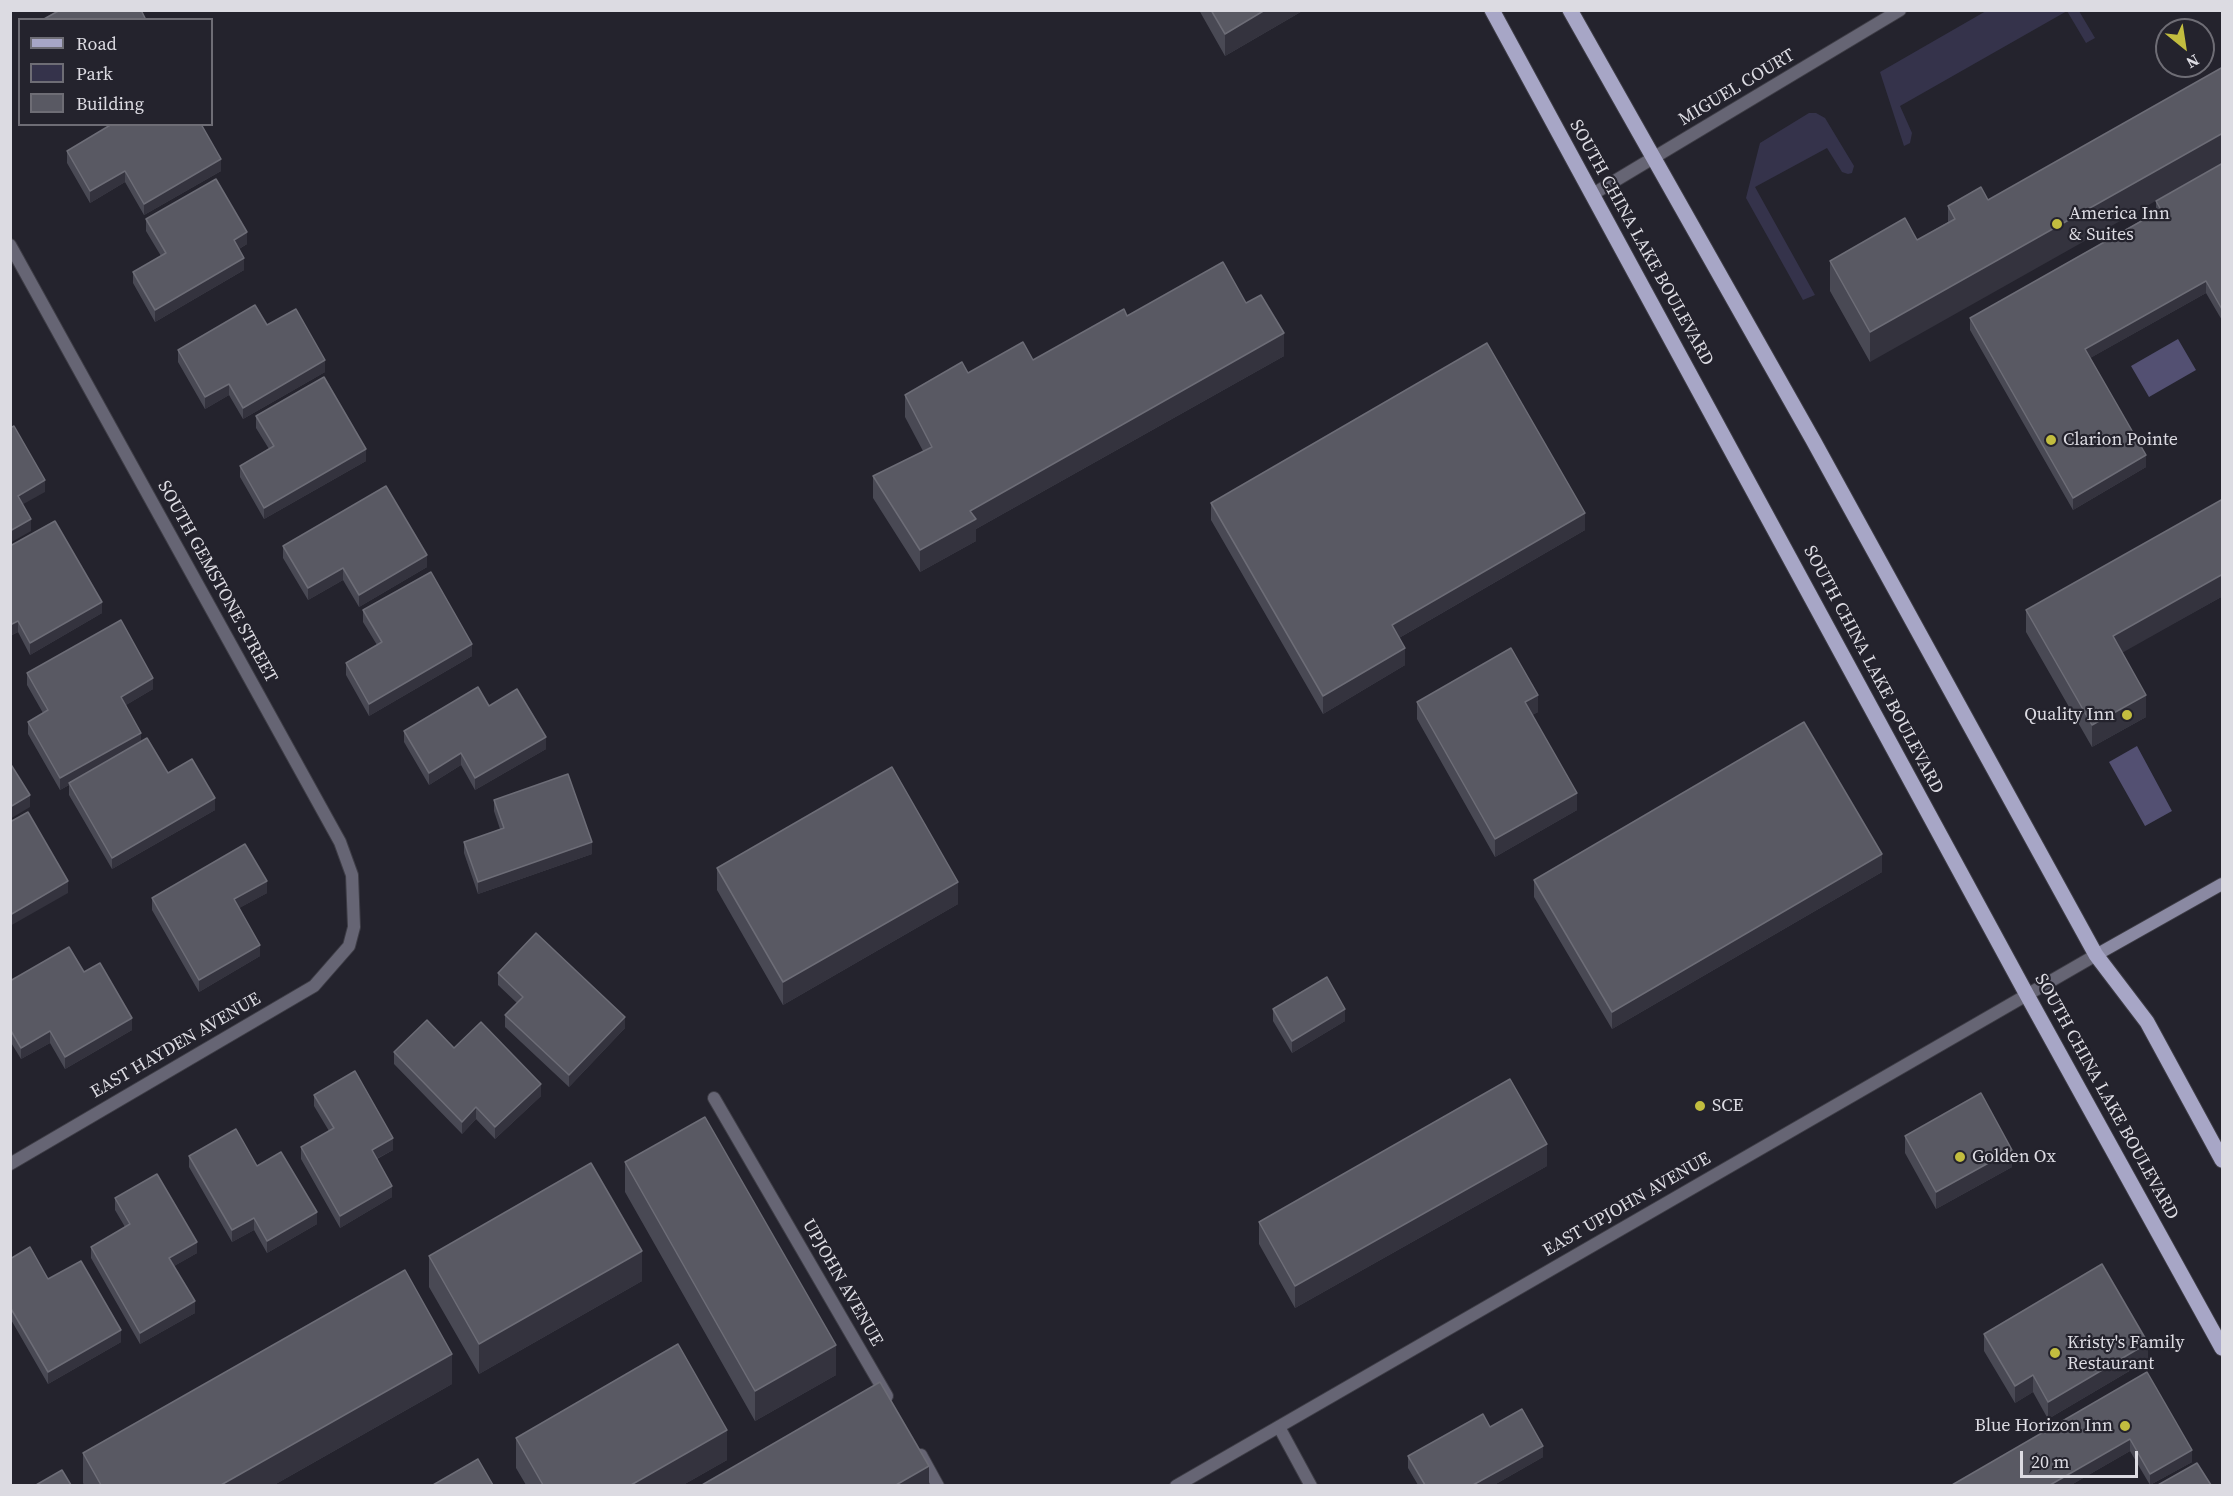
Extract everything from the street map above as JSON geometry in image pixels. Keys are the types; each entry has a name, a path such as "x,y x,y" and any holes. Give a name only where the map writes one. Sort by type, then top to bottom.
{"main road":[{"name":"SOUTH CHINA LAKE BOULEVARD","path":"1492,10 2027,995 2223,1348"},
{"path":"1570,10 1819,450 2096,955 2147,1022 2223,1160"},
{"path":"2096,955 2223,884"}],"street":[{"name":"MIGUEL COURT","path":"1593,194 1900,10"},
{"name":"SOUTH GEMSTONE STREET","path":"10,245 340,842 352,874 354,927 349,946"},
{"name":"EAST HAYDEN AVENUE","path":"10,1164 314,986 349,946"},
{"name":"EAST UPJOHN AVENUE","path":"1176,1485 2096,955"},
{"name":"UPJOHN AVENUE","path":"714,1098 891,1404"},
{"path":"1279,1427 1311,1485"},
{"path":"915,1445 938,1485"}],"green space":[{"path":"1986,11 2067,11 1900,106 1912,133 1910,143 1904,146 1880,72"},
{"path":"2067,11 2079,11 2095,38 2086,43"},
{"path":"1809,113 1816,113 1825,118 1854,166 1852,173 1842,172 1827,148 1755,187 1815,295 1803,300 1746,198 1760,143"}],"shaded area":[{"path":"2178,339 2196,370 2149,397 2131,366"},
{"path":"2137,746 2172,811 2145,826 2109,762"}],"building":[{"path":"60,10 141,10 145,18 46,18"},
{"path":"1211,10 1265,10 1225,34"},
{"path":"2223,67 2223,133 1870,332 1830,261 1905,218 1917,240 1955,219 1948,206 1981,187 1988,200 2204,78 2215,78 2215,72"},
{"path":"109,126 202,126 221,159 144,204 125,171 90,191 67,151"},
{"path":"2223,163 2223,311 2206,281 2085,349 2146,455 2073,498 1970,318 2161,210 2156,201"},
{"path":"216,179 247,232 234,240 244,258 155,310 133,272 166,253 146,219"},
{"path":"1223,262 1246,303 1261,295 1284,333 970,511 976,519 920,550 873,476 932,447 905,395 962,362 968,373 1023,342 1033,360 1124,309 1127,316"},
{"path":"255,305 267,325 296,309 325,360 243,408 229,384 205,397 178,350"},
{"path":"1487,343 1585,513 1392,625 1405,648 1323,696 1211,503"},
{"path":"324,377 366,449 264,508 240,466 274,446 256,416"},
{"path":"14,426 45,480 18,496 31,519 10,531 10,428"},
{"path":"386,486 427,555 359,595 343,568 308,588 283,546"},
{"path":"2223,499 2223,574 2113,636 2146,695 2092,725 2026,610"},
{"path":"55,521 102,602 30,643 18,621 10,625 10,546"},
{"path":"431,572 472,644 369,704 346,663 382,642 363,610"},
{"path":"121,620 153,678 121,697 141,733 60,778 28,722 48,710 27,673"},
{"path":"1511,648 1538,695 1525,702 1577,793 1495,839 1417,702"},
{"path":"478,687 489,706 517,689 546,737 475,778 461,753 429,773 404,731"},
{"path":"1804,722 1882,854 1612,1012 1534,880"},
{"path":"147,738 168,773 192,759 215,798 112,858 69,783"},
{"path":"10,763 30,795 10,807"},
{"path":"892,767 958,882 783,982 717,868"},
{"path":"568,774 592,842 478,882 464,842 504,828 494,800"},
{"path":"28,812 68,881 10,915 10,822"},
{"path":"245,844 267,881 234,899 260,945 199,980 152,898"},
{"path":"536,933 625,1017 569,1075 505,1015 523,997 498,973"},
{"path":"69,947 84,972 100,963 132,1018 65,1057 50,1031 21,1048 10,1029 10,981"},
{"path":"1327,977 1345,1009 1292,1041 1273,1009"},
{"path":"427,1020 454,1048 481,1022 541,1084 495,1127 476,1107 462,1122 394,1052"},
{"path":"355,1071 393,1138 372,1150 392,1186 340,1216 301,1147 334,1128 314,1095"},
{"path":"1510,1079 1547,1144 1295,1286 1259,1222"},
{"path":"1981,1093 2012,1150 1936,1192 1905,1136"},
{"path":"705,1117 836,1345 755,1391 625,1162"},
{"path":"236,1129 257,1166 281,1152 317,1212 267,1241 254,1218 232,1230 189,1156"},
{"path":"591,1163 642,1251 479,1344 429,1256"},
{"path":"157,1174 197,1242 169,1258 195,1301 140,1333 91,1247 130,1224 115,1198"},
{"path":"30,1247 48,1279 81,1261 121,1330 48,1372 10,1307 10,1259"},
{"path":"2102,1264 2148,1343 2048,1402 2033,1375 2015,1386 1984,1334"},
{"path":"405,1270 452,1354 221,1485 101,1485 83,1453"},
{"path":"678,1344 727,1430 631,1485 543,1485 516,1438"},
{"name":"Blue Horizon Inn","path":"2147,1372 2192,1450 2150,1474 2130,1439 2050,1485 1952,1485"},
{"path":"880,1382 929,1466 896,1485 702,1485"},
{"path":"1522,1409 1543,1446 1473,1485 1425,1485 1408,1456 1483,1414 1490,1427"},
{"path":"478,1459 493,1485 433,1485"},
{"path":"2197,1463 2211,1485 2158,1485"},
{"path":"62,1470 71,1485 36,1485"}],"place":[{"name":"America Inn & Suites","path":"2057,224"},
{"name":"Clarion Pointe","path":"2051,440"},
{"name":"Quality Inn","path":"2127,715"},
{"name":"SCE","path":"1700,1106"},
{"name":"Golden Ox","path":"1960,1157"},
{"name":"Kristy's Family Restaurant","path":"2055,1353"},
{"name":"Blue Horizon Inn","path":"2125,1426"}]}
